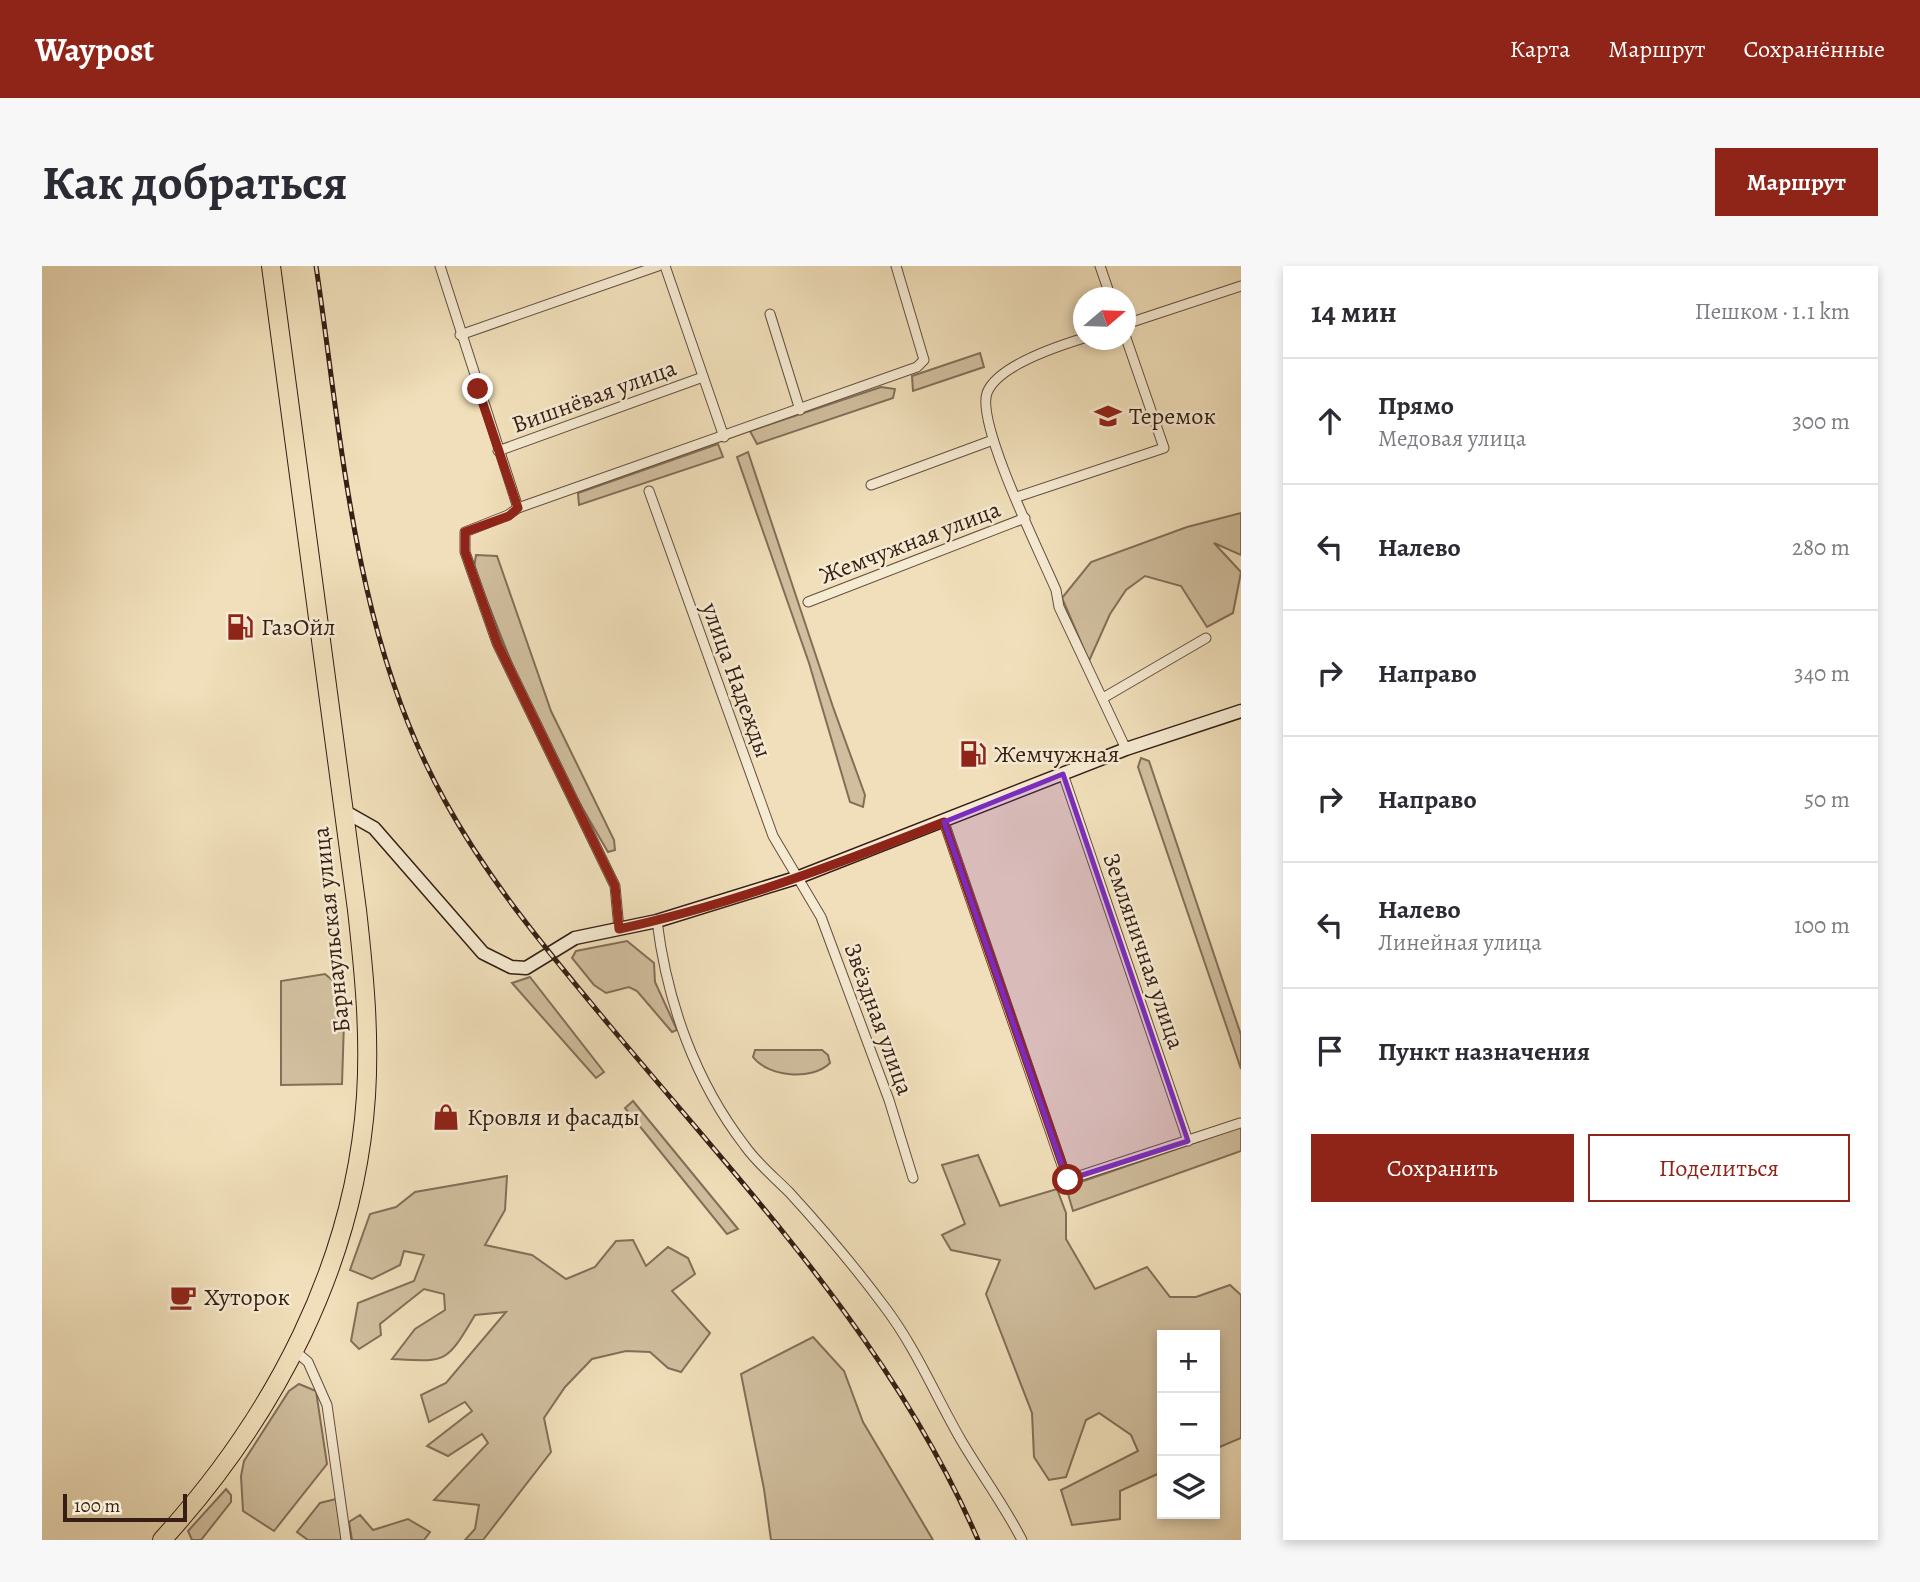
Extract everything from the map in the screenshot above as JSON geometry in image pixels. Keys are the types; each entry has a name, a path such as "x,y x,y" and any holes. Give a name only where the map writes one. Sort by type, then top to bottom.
{"highway":[{"name":"Барнаульская улица","path":"162,1540 237,1449 269,1401 295,1352 321,1291 341,1231 358,1158 366,1098 367,1014 344,811 271,266"}],"street":[{"path":"440,266 460,335 518,508"},
{"path":"460,335 658,266"},
{"path":"665,266 724,437"},
{"path":"619,929 611,877 542,741 497,643 465,552 465,532 509,516 518,508 800,410 922,363 896,266"},
{"path":"1100,266 1107,287"},
{"path":"1136,320 1241,286"},
{"path":"770,314 800,410"},
{"path":"1073,341 1051,348 1011,370 987,393 986,408 992,440 1056,590 1059,607 1126,749"},
{"name":"Жемчужная улица","path":"1017,498 1164,448 1129,350"},
{"name":"Вишнёвая улица","path":"498,451 703,377"},
{"path":"871,485 992,440"},
{"name":"улица Надежды","path":"649,491 773,836 799,877"},
{"name":"Жемчужная улица","path":"808,602 1025,518"},
{"path":"1103,698 1206,638"},
{"path":"344,811 374,828 483,953 510,967 526,968 575,938 657,921 799,877 1126,749 1241,711"},
{"name":"Земляничная улица","path":"1063,774 1188,1141"},
{"path":"944,822 1068,1180 1240,1123"},
{"name":"Звёздная улица","path":"799,877 821,917 852,998 905,1147 913,1178"},
{"path":"657,921 663,968 680,1023 699,1072 718,1108 746,1147 819,1226 886,1308 931,1380 961,1440 1005,1507 1021,1540"},
{"path":"295,1352 308,1362 319,1380 327,1405 346,1540"}],"highlighted area":[{"path":"1063,774 1188,1141 1067,1180 944,822"}],"shaded area":[{"path":"980,353 984,367 913,391 912,376"},
{"path":"881,387 895,389 893,398 757,444 750,431"},
{"path":"718,444 723,457 579,505 578,493"},
{"path":"748,452 865,795 863,807 850,802 809,663 737,457"},
{"path":"1241,513 1241,555 1214,543 1241,572 1233,613 1207,627 1181,586 1145,576 1126,590 1110,614 1089,661 1062,598 1091,562 1187,527"},
{"path":"476,555 497,556 551,711 614,840 615,850 608,852 540,735 474,568"},
{"path":"1141,758 1149,761 1241,1035 1241,1069 1138,767"},
{"path":"627,941 654,963 655,982 677,1030 672,1032 637,991 629,987 606,993 594,985 572,958 576,951"},
{"path":"325,974 345,991 342,1084 281,1085 281,981"},
{"path":"530,977 604,1072 596,1078 512,983"},
{"path":"755,1050 822,1050 828,1055 830,1063 812,1072 790,1074 760,1064 753,1057"},
{"path":"633,1101 738,1229 727,1234 625,1108"},
{"path":"1241,1127 1241,1151 1073,1211 1066,1187"},
{"path":"978,1155 1000,1206 1057,1189 1066,1213 1066,1239 1095,1289 1147,1267 1170,1297 1196,1297 1230,1285 1241,1295 1241,1438 1220,1447 1220,1330 1157,1330 1157,1474 1120,1491 1120,1519 1072,1525 1061,1490 1138,1451 1131,1435 1099,1413 1086,1420 1066,1477 1049,1480 1034,1457 1032,1413 986,1294 1000,1260 951,1250 942,1235 965,1224 942,1165"},
{"path":"507,1176 505,1210 485,1245 532,1255 566,1279 595,1267 616,1241 633,1240 646,1266 668,1247 688,1258 695,1274 672,1291 710,1333 681,1372 668,1368 650,1352 626,1351 592,1359 565,1387 544,1418 551,1452 483,1540 465,1540 475,1529 479,1505 434,1500 488,1443 482,1434 448,1456 427,1446 472,1411 465,1402 429,1422 421,1395 446,1383 506,1312 475,1315 458,1343 443,1357 424,1360 392,1359 415,1329 445,1310 444,1294 424,1289 380,1324 381,1335 359,1349 351,1341 358,1303 414,1281 424,1255 404,1251 400,1265 372,1279 350,1270 370,1214 396,1207 415,1192"},
{"path":"813,1337 844,1371 863,1422 933,1540 771,1540 764,1489 741,1374"},
{"path":"299,1384 316,1391 327,1464 274,1531 243,1511 241,1476 244,1461 289,1391"},
{"path":"226,1489 231,1495 231,1502 201,1540 192,1540 188,1531"},
{"path":"336,1499 342,1540 308,1540 297,1532 320,1503"},
{"path":"360,1515 373,1530 408,1519 430,1532 424,1540 352,1540 349,1522"}],"railway":[{"path":"316,266 345,472 371,608 390,674 414,739 445,801 481,861 543,945 764,1208 860,1334 904,1400 944,1468 978,1540"}],"place":[{"name":"Теремок","path":"1108,416"},
{"name":"ГазОйл","path":"240,627"},
{"name":"Жемчужная","path":"973,754"},
{"name":"Кровля и фасады","path":"446,1117"},
{"name":"Хуторок","path":"183,1297"}],"route":[{"path":"478,389 518,508 509,516 465,532 465,552 497,643 542,741 615,886 619,929 657,921 799,877 944,822 1068,1180"}]}
